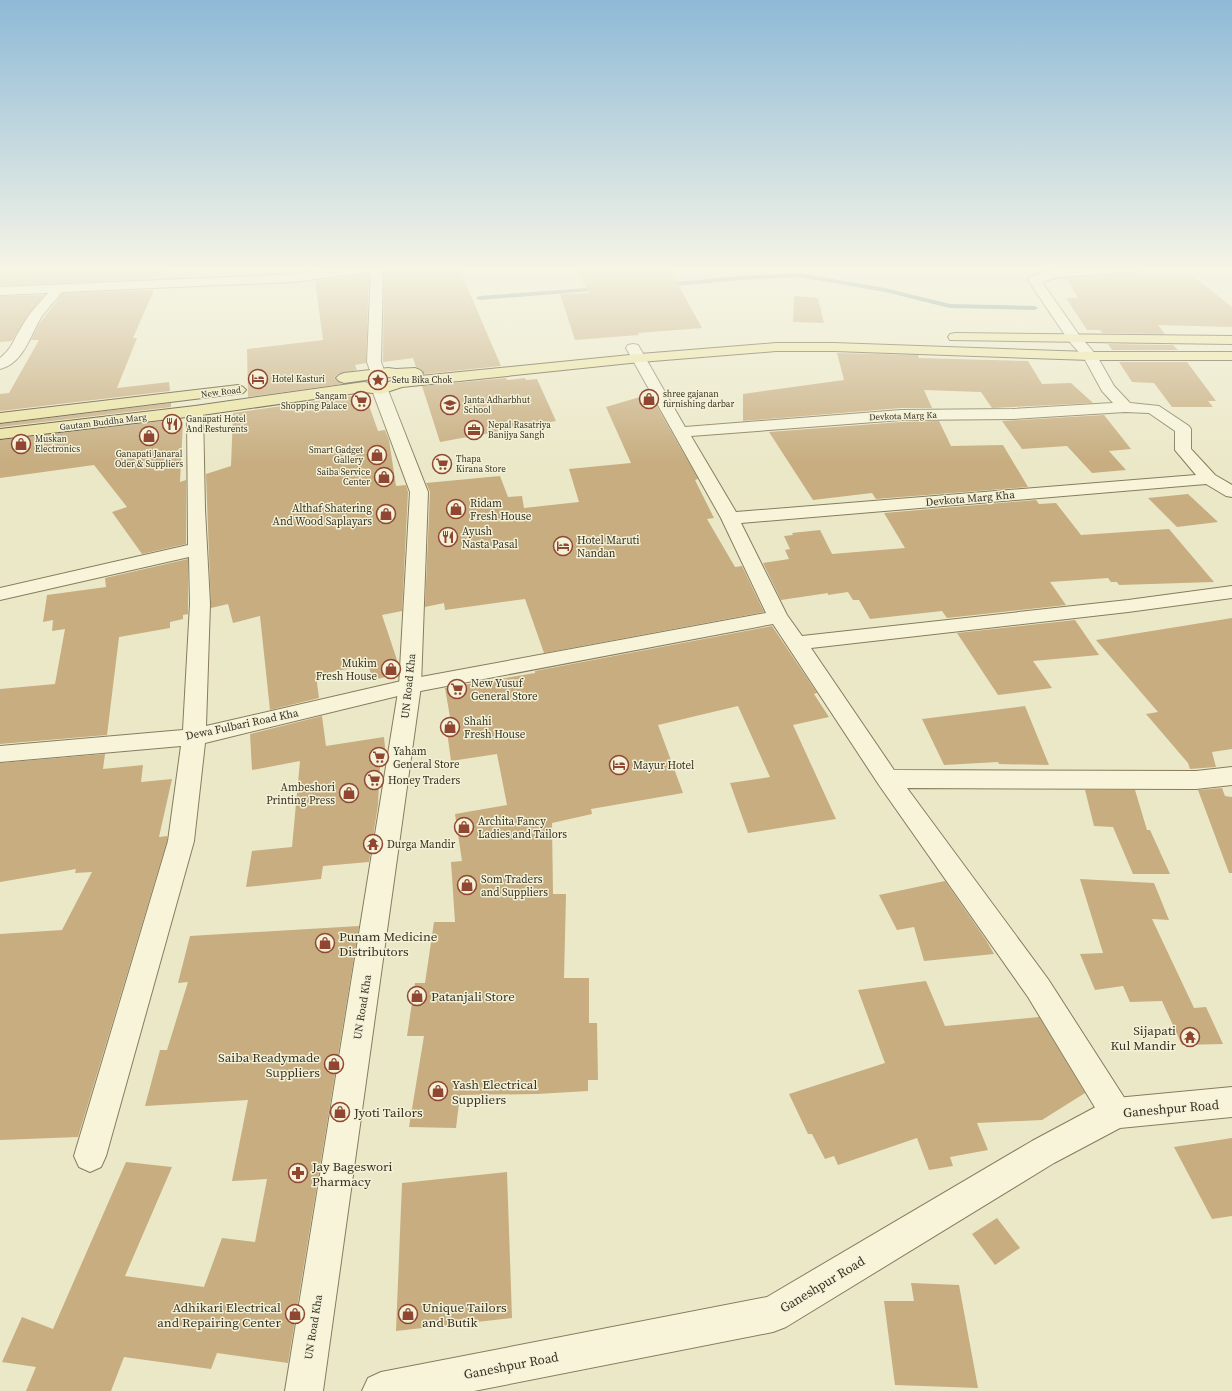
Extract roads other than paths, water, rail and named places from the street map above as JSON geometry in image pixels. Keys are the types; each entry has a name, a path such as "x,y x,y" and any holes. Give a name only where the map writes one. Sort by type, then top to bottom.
{"main road":[{"path":"636,353 769,336 916,336"},
{"path":"940,336 1232,340"},
{"name":"Gautam Buddha Marg","path":"0,434 195,411 380,380 636,353 776,347 834,347 1090,356 1232,356"},
{"name":"New Road","path":"0,418 380,380"}],"street":[{"path":"0,365 12,356 21,344 25,333"},
{"name":"UN Road Kha","path":"304,1391 410,686 419,492 374,362 375,333"},
{"path":"1070,333 1090,356 1107,388 1126,407"},
{"path":"636,353 730,518 778,617 887,778 1038,988 1116,1113"},
{"name":"Devkota Marg Ka","path":"680,432 901,415 1012,414 1126,407 1153,409 1183,429 1183,450 1209,479"},
{"path":"90,1156 181,841 194,737 200,604 197,548 195,411"},
{"path":"1209,479 1232,492"},
{"name":"Devkota Marg Kha","path":"730,518 1209,479"},
{"path":"0,594 197,548"},
{"path":"797,643 1128,606 1232,592"},
{"name":"Dewa Fulbari Road Kha","path":"0,754 194,737 410,686 778,617"},
{"path":"887,778 1196,780 1232,776"},
{"name":"Ganeshpur Road","path":"381,1391 773,1314 1043,1152 1116,1113 1232,1102"}],"place":[{"name":"Hotel Kasturi","path":"258,379"},
{"name":"Setu Bika Chok","path":"378,380"},
{"name":"shree gajanan furnishing darbar","path":"649,399"},
{"name":"Sangam Shopping Palace","path":"361,401"},
{"name":"Janta Adharbhut School","path":"450,405"},
{"name":"Ganapati Hotel And Resturents","path":"172,424"},
{"name":"Nepal Rasatriya Banijya Sangh","path":"474,430"},
{"name":"Ganapati Janaral Oder & Suppliers","path":"149,436"},
{"name":"Muskan Electronics","path":"21,444"},
{"name":"Smart Gadget Gallery","path":"377,455"},
{"name":"Thapa Kirana Store","path":"442,464"},
{"name":"Saiba Service Center","path":"384,477"},
{"name":"Ridam Fresh House","path":"456,509"},
{"name":"Althaf Shatering And Wood Saplayars","path":"386,514"},
{"name":"Ayush Nasta Pasal","path":"448,537"},
{"name":"Hotel Maruti Nandan","path":"563,546"},
{"name":"Mukim Fresh House","path":"391,669"},
{"name":"New Yusuf General Store","path":"457,689"},
{"name":"Shahi Fresh House","path":"450,727"},
{"name":"Yaham General Store","path":"379,757"},
{"name":"Mayur Hotel","path":"619,765"},
{"name":"Honey Traders","path":"374,780"},
{"name":"Ambeshori Printing Press","path":"349,793"},
{"name":"Archita Fancy Ladies and Tailors","path":"464,827"},
{"name":"Durga Mandir","path":"373,844"},
{"name":"Som Traders and Suppliers","path":"467,885"},
{"name":"Punam Medicine Distributors","path":"325,943"},
{"name":"Patanjali Store","path":"417,996"},
{"name":"Sijapati Kul Mandir","path":"1190,1037"},
{"name":"Saiba Readymade Suppliers","path":"334,1064"},
{"name":"Yash Electrical Suppliers","path":"438,1091"},
{"name":"Jyoti Tailors","path":"340,1112"},
{"name":"Jay Bageswori Pharmacy","path":"298,1173"},
{"name":"Adhikari Electrical and Repairing Center","path":"295,1314"},
{"name":"Unique Tailors and Butik","path":"408,1314"}]}
